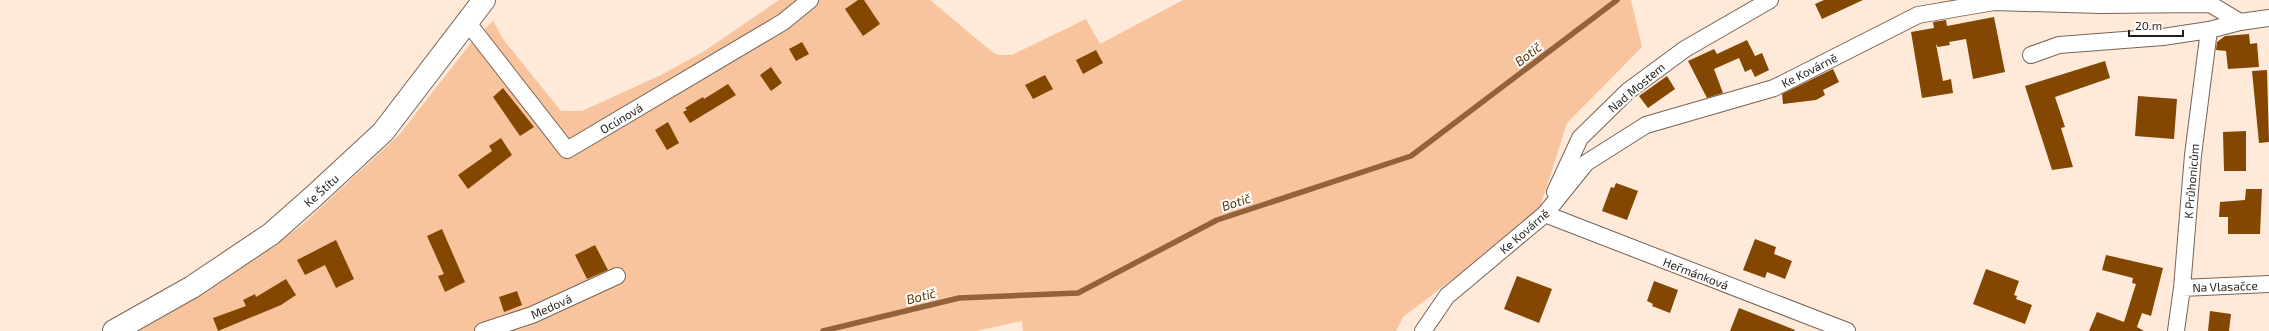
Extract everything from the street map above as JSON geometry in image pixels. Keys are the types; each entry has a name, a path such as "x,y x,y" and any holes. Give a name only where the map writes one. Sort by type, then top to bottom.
{"street":[{"name":"Ke Štítu","path":"114,331 192,288 276,230 383,132 468,23 484,0"},
{"name":"Ocúnová","path":"468,23 567,150 783,22 810,0"},
{"name":"Nad Mostem","path":"1545,214 1580,138 1628,91 1685,48 1770,0"},
{"name":"Ke Kovárně","path":"1423,331 1447,296 1545,214 1586,163 1646,126 1774,88 1918,15 1994,2 2100,5 2210,4 2240,22"},
{"path":"2031,55 2059,45 2163,37 2209,30 2240,22 2269,18"},
{"name":"K Průhonicům","path":"2176,331 2182,288 2193,155 2209,30"},
{"name":"Heřmánková","path":"1545,214 1847,331"},
{"name":"Medová","path":"483,331 532,315 617,276"},
{"name":"Na Vlasačce","path":"2182,288 2269,284"}],"shaded area":[{"path":"779,0 930,0 991,51 998,55 1012,55 1086,19 1100,44 1183,0 1631,0 1642,47 1567,123 1538,214 1403,317 1396,331 1023,331 1022,321 976,331 134,331 218,284 302,225 399,135 471,43 493,21 503,39 561,111 582,111 661,75 703,52"}],"building":[{"path":"858,0 864,0 880,24 863,36 845,9"},
{"path":"1824,0 1863,0 1822,19 1815,4"},
{"path":"1994,17 2005,72 1973,79 1966,39 1949,42 1950,45 1938,47 1936,44 1943,81 1951,79 1953,93 1922,98 1911,32 1934,28 1933,22 1946,20 1947,26"},
{"path":"2249,34 2250,44 2257,43 2259,67 2228,69 2226,51 2216,50 2217,42 2225,36"},
{"path":"1747,40 1755,56 1762,53 1769,70 1755,77 1751,69 1745,72 1739,58 1714,69 1723,93 1707,98 1688,61 1714,49 1717,54"},
{"path":"802,42 809,54 796,61 789,49"},
{"path":"1096,50 1103,63 1083,74 1076,60"},
{"path":"2105,61 2110,78 2055,97 2065,127 2061,128 2073,167 2052,170 2025,86"},
{"path":"771,67 782,83 771,91 760,75"},
{"path":"1833,69 1839,82 1823,90 1825,95 1816,100 1783,104 1782,94"},
{"path":"2267,70 2269,142 2259,143 2252,71"},
{"path":"1045,75 1053,89 1033,99 1025,85"},
{"path":"1667,76 1675,89 1648,108 1639,96"},
{"path":"728,84 736,95 690,123 683,112 687,110 685,108 703,97 704,99"},
{"path":"503,88 534,127 520,136 493,97"},
{"path":"2138,96 2177,99 2174,139 2135,136"},
{"path":"668,122 679,143 667,150 655,130"},
{"path":"2246,131 2246,171 2224,171 2223,132"},
{"path":"501,138 512,155 468,189 458,175 492,151 489,146"},
{"path":"1616,183 1638,191 1627,220 1602,211 1611,187 1614,188"},
{"path":"2246,189 2262,189 2260,234 2228,234 2228,217 2219,217 2220,202 2245,200"},
{"path":"442,229 465,282 445,292 438,276 444,274 427,236"},
{"path":"1755,239 1776,247 1774,254 1792,261 1785,279 1767,272 1765,278 1743,270"},
{"path":"336,240 354,279 336,288 325,265 305,275 297,260"},
{"path":"595,245 608,270 587,279 575,255"},
{"path":"2106,255 2163,268 2151,316 2142,313 2137,327 2144,331 2089,331 2097,312 2124,322 2136,284 2132,283 2133,278 2102,270"},
{"path":"1986,269 2019,281 2014,295 2017,296 2016,299 2032,305 2025,324 1973,304"},
{"path":"1517,276 1552,289 1539,323 1504,309"},
{"path":"286,279 296,295 281,305 218,331 213,318 246,306 243,300 255,294 256,297"},
{"path":"1654,281 1678,290 1670,313 1652,306 1653,304 1647,301"},
{"path":"517,291 522,305 504,312 499,297"},
{"path":"1739,308 1795,330 1730,331"},
{"path":"2210,311 2231,314 2229,331 2208,331"}],"waterway":[{"name":"Botič","path":"823,331 959,298 1078,293 1217,220 1411,156 1617,0"}]}
